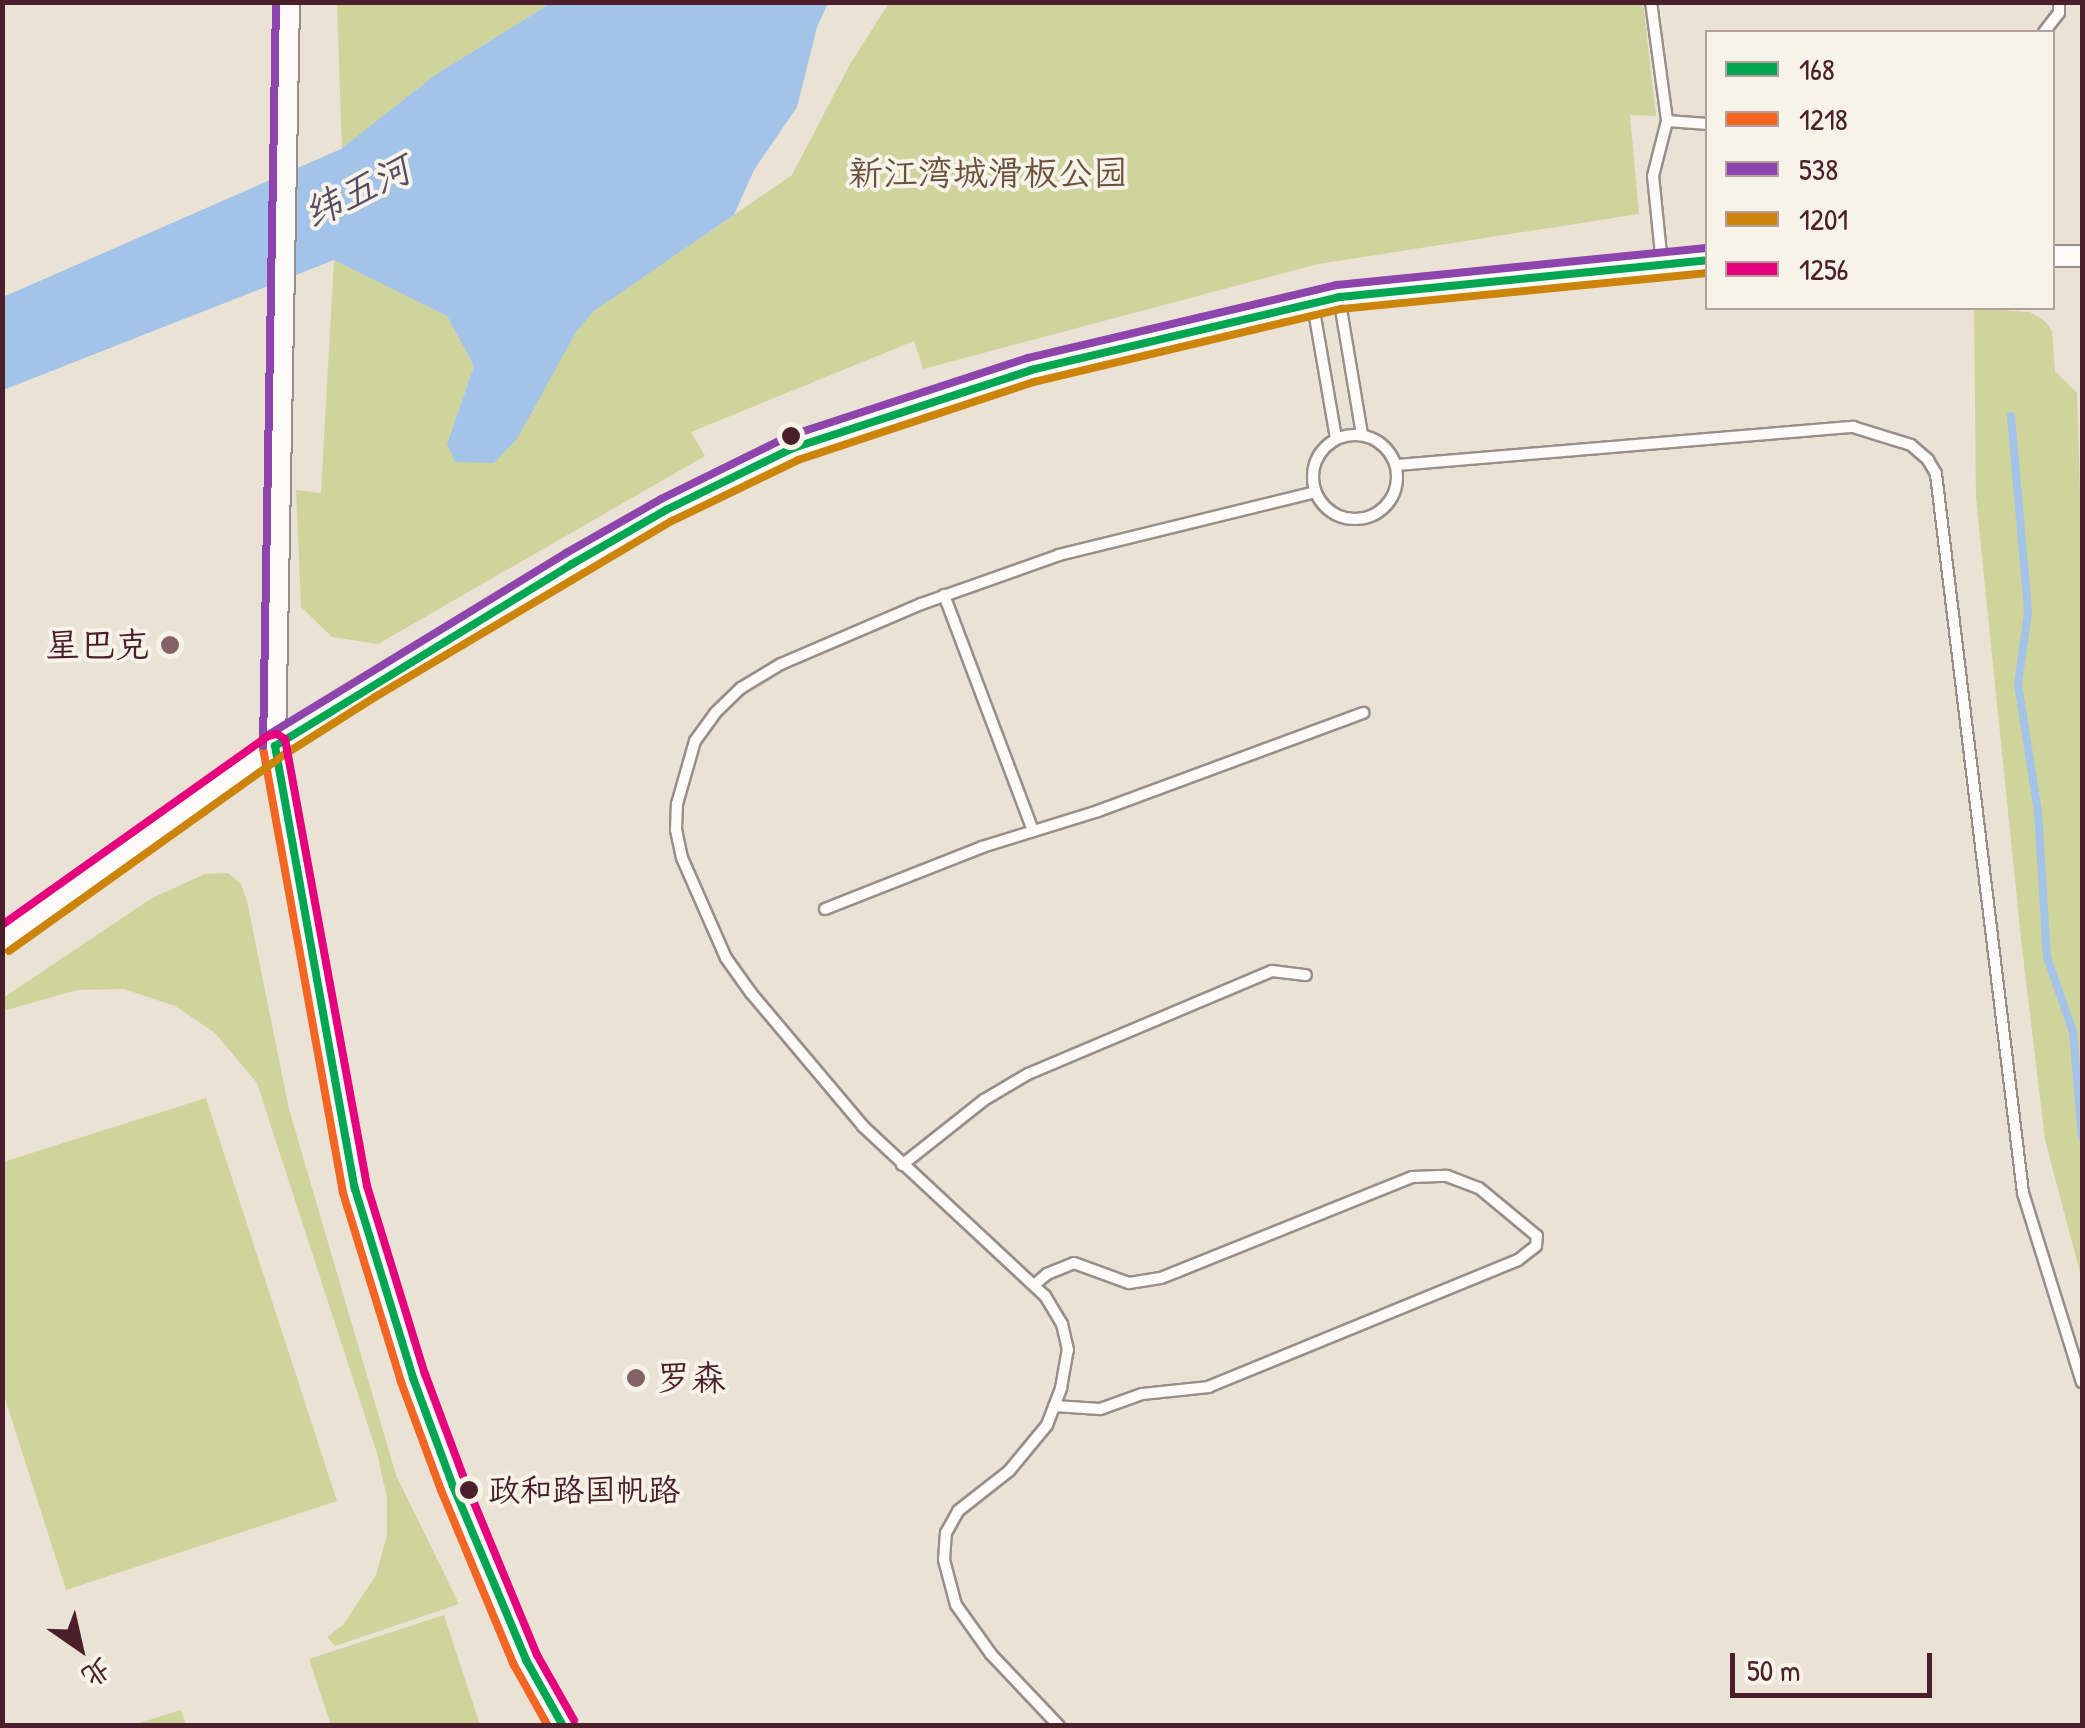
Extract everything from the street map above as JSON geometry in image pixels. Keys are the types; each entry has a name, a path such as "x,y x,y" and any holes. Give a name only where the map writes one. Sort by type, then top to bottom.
{"street":[{"path":"289,2 275,746 355,1189 413,1378 453,1486 526,1660 563,1726"},
{"path":"2055,256 2082,256"},
{"path":"2,941 275,746 588,555 793,448 1032,370 1339,297 1705,260"}],"lane":[{"path":"1651,2 1666,121 1653,176 1662,264"},
{"path":"2046,30 2059,13 2059,2"},
{"path":"1666,121 1705,124"},
{"path":"1339,297 1362,434"},
{"path":"1313,305 1336,438"},
{"path":"1397,465 1853,427 1910,445 1928,460 1936,474 2024,1193 2082,1382"},
{"path":"1362,434 1378,440 1397,465 1398,479 1390,497 1375,512 1346,521 1330,513 1315,492 1316,464 1336,438 1362,434"},
{"path":"1059,1726 991,1654 956,1605 944,1560 946,1533 958,1511 1034,1445 1054,1406 1068,1350 1062,1324 1034,1285 863,1126 726,958 682,858 676,830 677,804 695,741 741,688 781,664 944,596 1110,541 1315,492"},
{"path":"944,596 1033,832"},
{"path":"824,909 1363,712"},
{"path":"902,1165 984,1100 1028,1074 1272,971 1306,974"},
{"path":"1034,1285 1047,1274 1074,1263 1129,1283 1161,1278 1412,1177 1447,1176 1479,1188 1537,1236 1536,1246 1518,1260 1209,1387 1142,1394 1100,1410 1054,1406"}],"green space":[{"path":"337,3 551,3 435,75 342,149"},
{"name":"新江湾城滑板公园","path":"889,3 1643,3 1656,116 1630,115 1639,214 1318,264 923,369 914,341 691,432 705,456 378,644 332,637 301,607 296,490 321,493 334,260 447,316 474,366 447,444 594,311 792,175 850,64"},
{"path":"1974,310 2030,312 2052,331 2055,371 2077,393 2082,552 2082,1280 2045,1140 1976,498"},
{"path":"228,873 241,884 247,901 289,1109 396,1475 459,1604 335,1646 327,1637 343,1625 376,1575 387,1535 387,1498 377,1453 257,1083 215,1033 175,1006 124,989 77,990 3,1011 3,998 152,898 205,874"},
{"path":"206,1098 337,1501 66,1590 3,1392 3,1162"},
{"path":"444,1615 480,1725 331,1725 309,1659"},
{"path":"181,1710 186,1725 133,1725"}],"water":[{"name":"纬五河","path":"551,3 828,3 817,27 797,107 754,170 734,215 594,311 576,332 517,439 494,463 455,462 447,444 474,366 447,316 334,260 3,390 3,297 341,149 435,75"}],"waterway":[{"path":"2011,416 2028,612 2018,684 2038,811 2047,957 2073,1032 2082,1137"}],"transit line":[{"name":"1218","path":"276,2 263,748 343,1193 401,1382 441,1490 514,1665 548,1726"},
{"name":"538","path":"263,746 276,2"},
{"name":"538","path":"268,735 566,553 661,499 789,436 1028,358 1336,285 1705,248"},
{"name":"168","path":"275,746 572,564 666,510 793,448 1031,370 1339,297 1705,260"},
{"name":"1201","path":"9,951 282,756 375,697 672,521 798,460 1034,382 1341,309 1705,273"},
{"name":"1256","path":"2,925 268,736 277,734 285,739 367,1186 425,1374 465,1481 537,1655 574,1720"},
{"name":"168","path":"275,746 355,1189 413,1378 453,1486 526,1660 563,1726"}],"place":[{"name":"星巴克","path":"170,645"},
{"name":"罗森","path":"636,1378"},
{"name":"政和路国帆路","path":"469,1490"}]}
